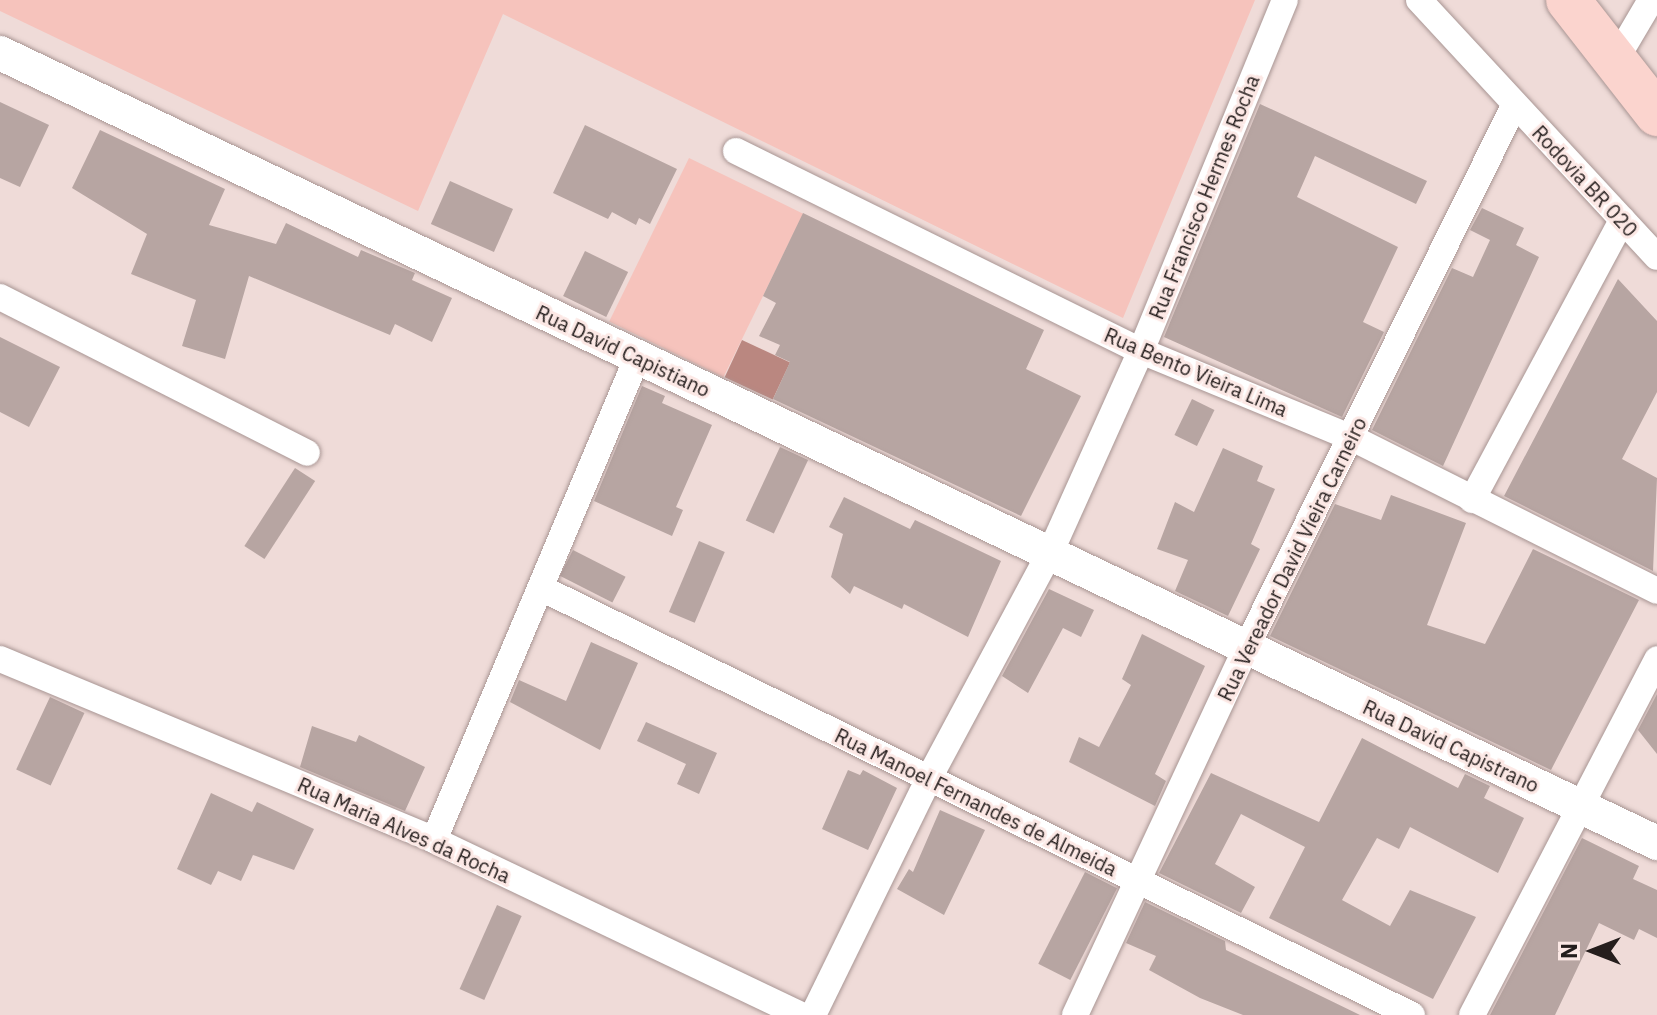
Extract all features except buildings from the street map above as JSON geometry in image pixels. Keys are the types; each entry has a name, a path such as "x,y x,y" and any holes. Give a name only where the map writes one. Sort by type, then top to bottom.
{"highway":[{"path":"1568,0 1657,114"}],"street":[{"name":"Rua Francisco Hermes Rocha","path":"813,1015 928,780 1051,551 1141,351 1285,0"},
{"name":"Rodovia BR 020","path":"1419,0 1657,257"},
{"path":"1615,61 1651,0"},
{"name":"Rua David Capistiano","path":"0,53 637,358 1051,551 1245,650"},
{"name":"Rua Vereador David Vieira Carneiro","path":"1075,1015 1245,650 1514,106"},
{"name":"Rua Bento Vieira Lima","path":"736,151 1141,351 1352,438 1657,591"},
{"path":"1472,500 1622,220"},
{"path":"0,297 307,453"},
{"path":"434,840 637,358"},
{"name":"Rua Manoel Fernandes de Almeida","path":"541,588 1412,1015"},
{"name":"Rua David Capistrano","path":"1245,650 1657,843"},
{"name":"Rua Maria Alves da Rocha","path":"0,659 434,840 801,1015"},
{"path":"1472,1015 1657,659"}],"shaded area":[{"path":"0,0 1255,0 1123,318 503,14 418,211 0,11"},
{"path":"689,158 803,214 723,377 609,322"},
{"path":"742,340 790,362 773,400 725,377"}]}
